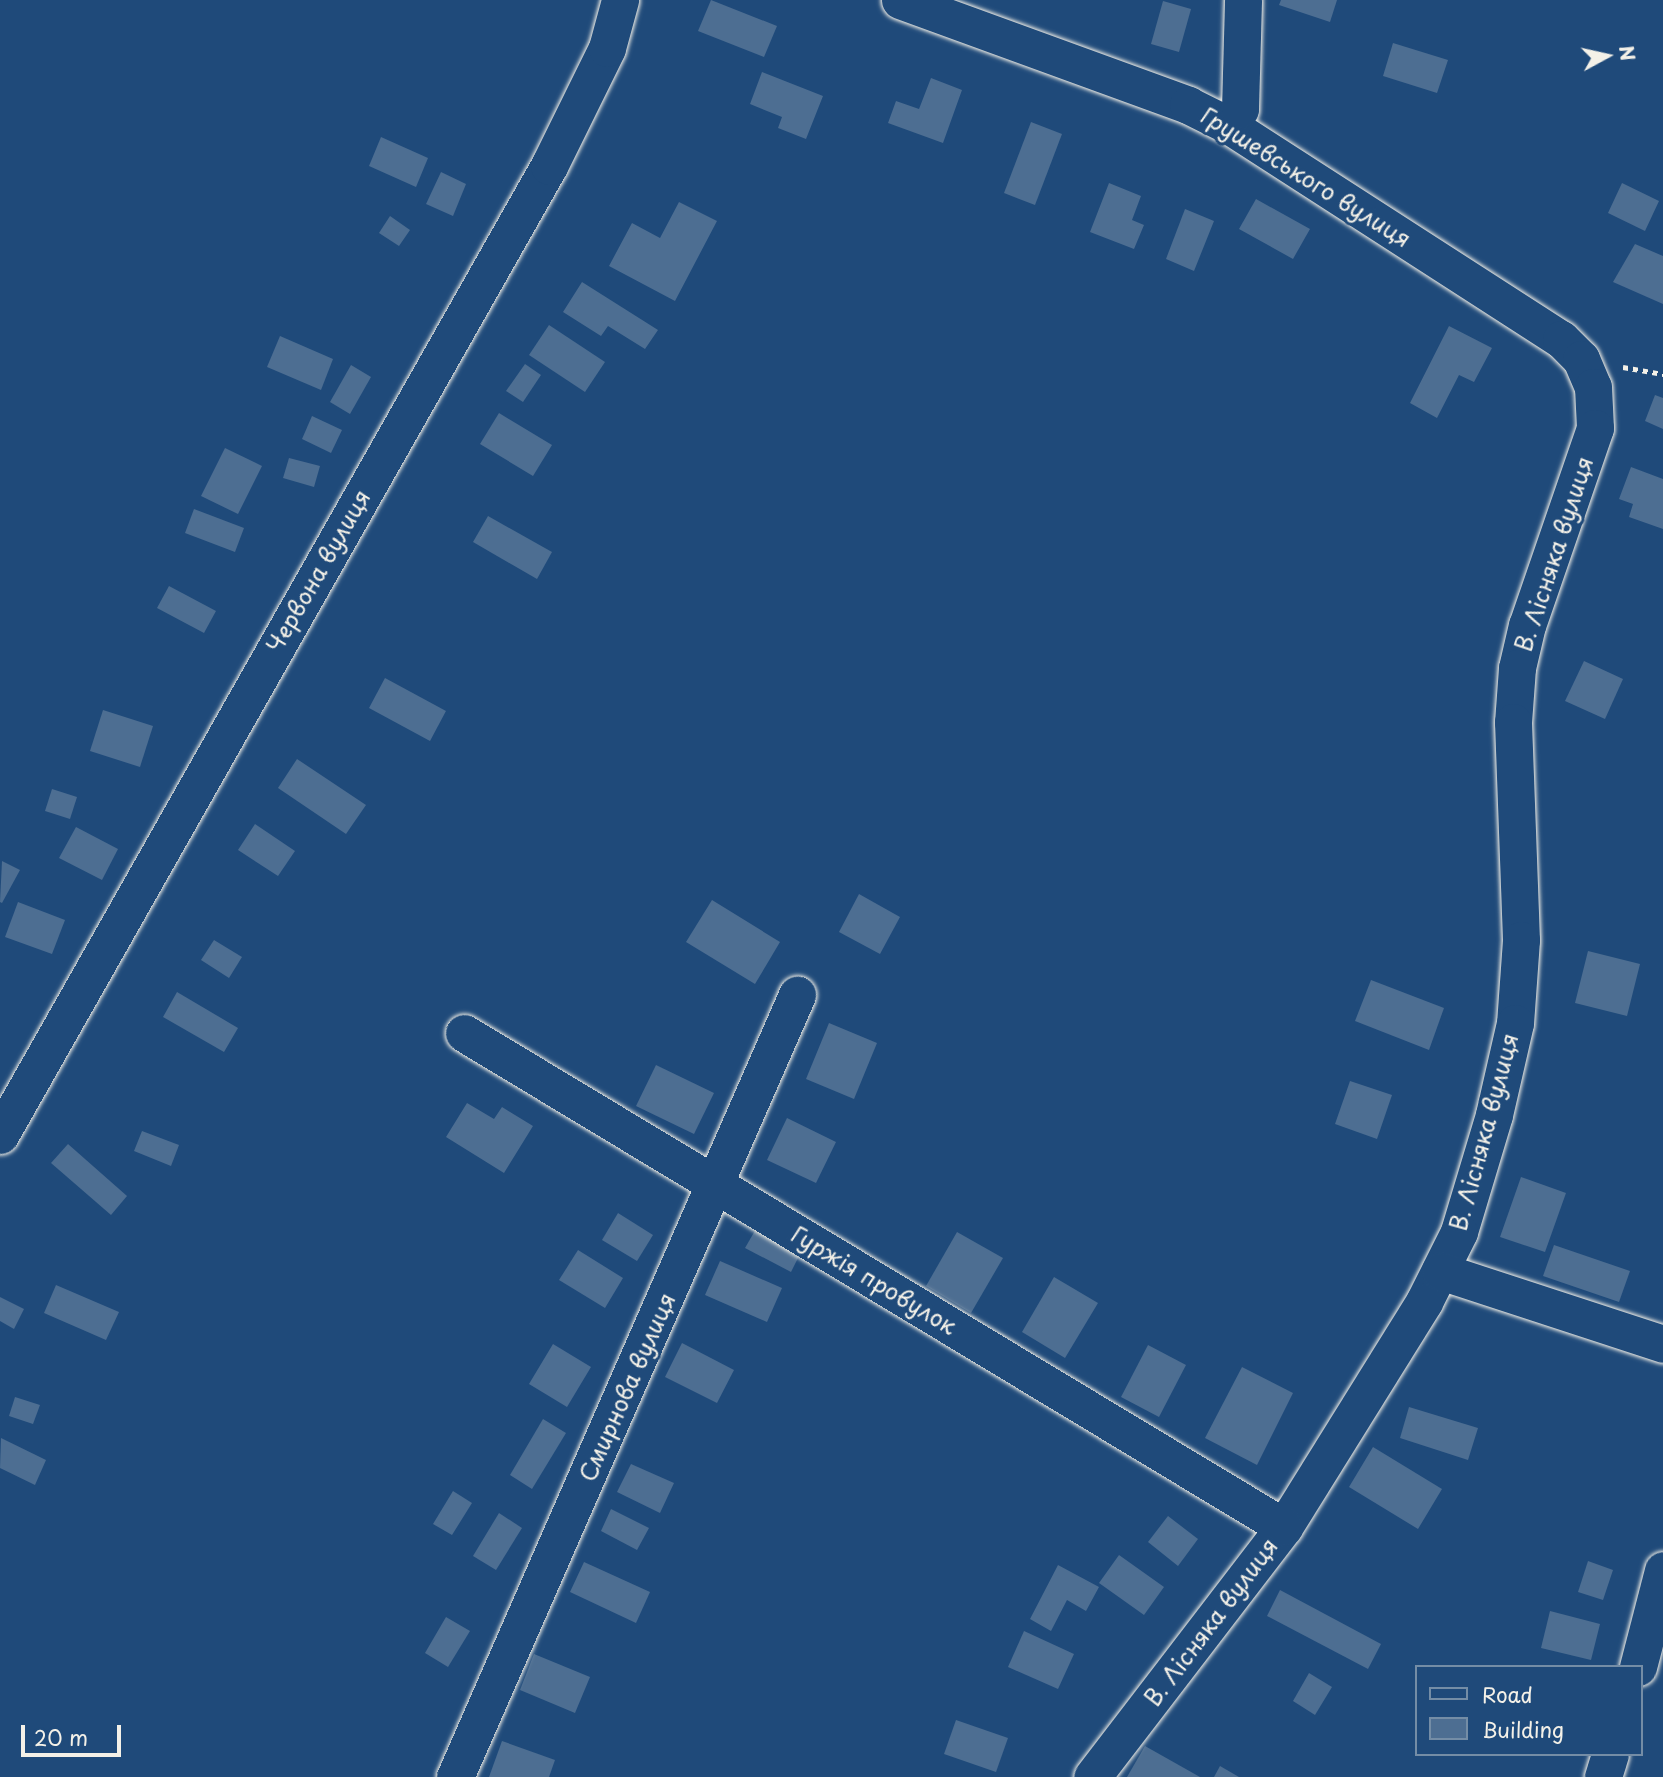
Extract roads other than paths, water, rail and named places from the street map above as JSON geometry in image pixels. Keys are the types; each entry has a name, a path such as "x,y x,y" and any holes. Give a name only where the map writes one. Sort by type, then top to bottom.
{"street":[{"name":"Червона вулиця","path":"0,1135 549,166 607,48 620,0"},
{"name":"Грушевського вулиця","path":"900,0 1188,105 1230,126 1561,339 1581,359 1593,387"},
{"path":"1230,126 1240,109 1242,0"},
{"name":"В. Лісняка вулиця","path":"1092,1777 1284,1527 1440,1272 1459,1232 1490,1128 1514,1023 1521,940 1513,722 1517,668 1527,625 1595,428 1593,387"},
{"name":"Смирнова вулиця","path":"455,1777 797,995"},
{"name":"Гуржія провулок","path":"464,1033 1284,1527"},
{"path":"1440,1272 1663,1344"},
{"path":"1639,1665 1663,1570"},
{"path":"1603,1777 1609,1756"}]}
